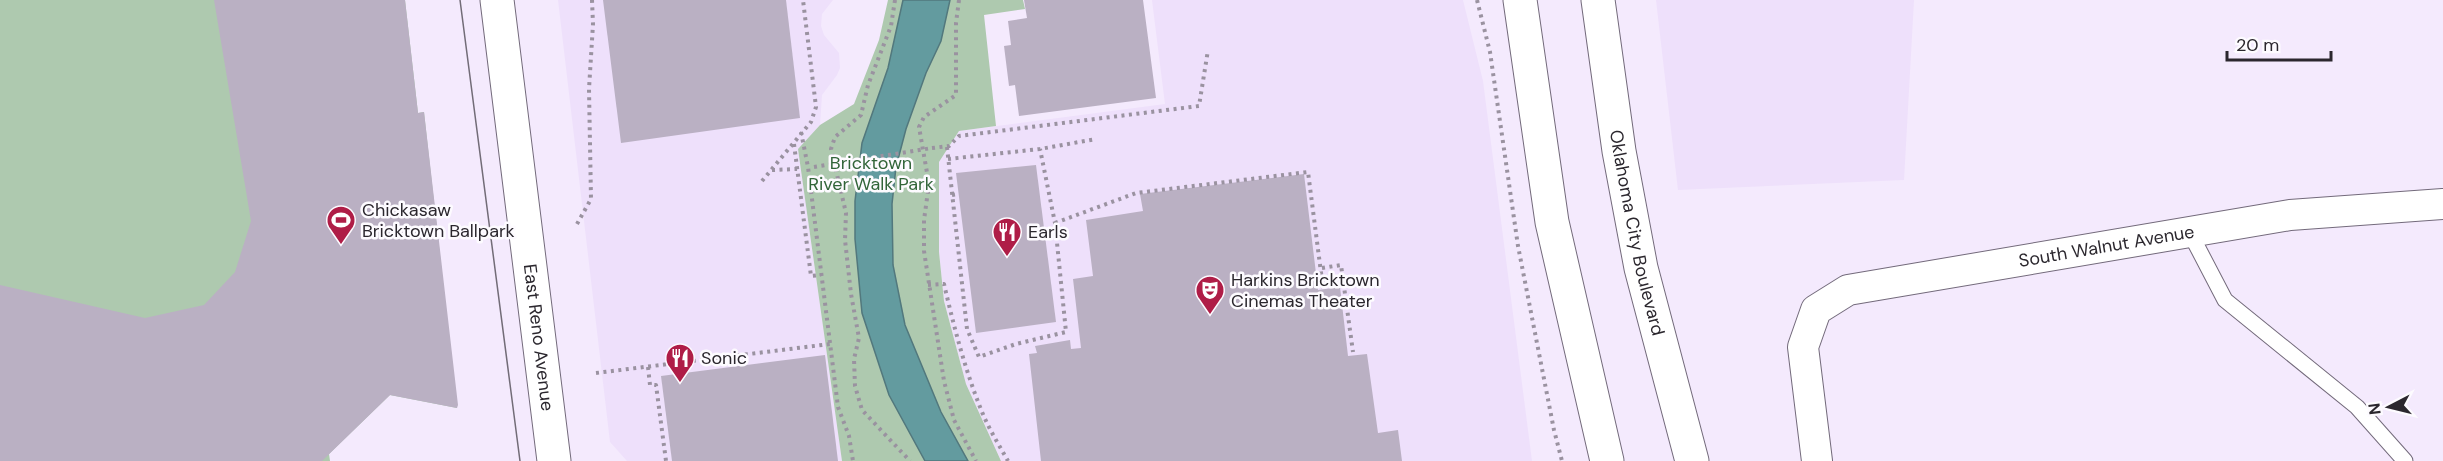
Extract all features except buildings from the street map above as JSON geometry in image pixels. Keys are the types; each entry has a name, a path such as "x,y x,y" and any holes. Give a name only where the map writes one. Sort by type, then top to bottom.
{"main road":[{"name":"East Reno Avenue","path":"496,0 554,461"},
{"path":"1520,0 1552,222 1607,461"},
{"name":"Oklahoma City Boulevard","path":"1598,0 1619,151 1641,268 1692,461"}],"street":[{"name":"South Walnut Avenue","path":"1817,461 1803,347 1816,310 1848,290 2290,215 2443,204"}],"lane":[{"path":"2189,231 2226,300 2357,407 2405,461"}],"path":[{"path":"578,224 591,199 589,89 593,24 592,0"},
{"path":"762,181 811,122 816,107 803,0"},
{"path":"895,0 891,26 868,85 861,115 835,137 831,149 846,213 845,240 859,338 854,359 855,386 862,410 910,461"},
{"path":"960,0 956,23 956,95 924,117 919,127 929,184 924,220 924,251 944,381 954,420 976,461"},
{"path":"808,167 947,147 959,136 1199,106 1208,50"},
{"path":"801,132 808,167 837,407 849,436 853,461"},
{"path":"948,159 1040,149 1096,139"},
{"path":"794,144 811,276 821,275"},
{"path":"947,147 967,329 979,357 1016,344 1066,332 1055,223 1040,149"},
{"path":"771,170 797,169"},
{"path":"1055,223 1136,193 1308,172 1323,288"},
{"path":"952,195 958,194"},
{"path":"1322,268 1341,265 1353,352"},
{"path":"928,285 944,284 956,336 969,377 983,414 1008,461"},
{"path":"596,373 830,344"},
{"path":"648,367 651,385 656,385 666,461"}],"shaded area":[{"path":"558,0 833,0 822,14 821,26 824,35 839,53 840,68 822,95 820,125 798,149 842,461 627,461 610,442"},
{"path":"903,0 950,0 941,41 926,73 906,129 896,167 892,204 893,265 905,325 941,412 968,461 925,461 889,395 862,313 855,239 855,201 862,143 888,68"},
{"path":"1152,0 1463,0 1483,81 1532,461 1001,461 966,384 944,301 939,252 939,162 959,131 1165,104"},
{"path":"1656,0 1914,0 1904,180 1678,190"}],"green space":[{"name":"Chickasaw Bricktown Ballpark","path":"0,0 405,0 418,113 424,112 457,408 390,395 329,454 330,461 0,461"},
{"name":"Bricktown River Walk Park","path":"888,0 1023,0 1025,9 984,15 996,126 959,131 939,162 939,252 944,301 966,384 1001,461 842,461 798,149 820,125 854,104 879,40"}],"tram line":[{"path":"460,0 520,461"}],"place":[{"name":"Chickasaw Bricktown Ballpark","path":"341,246"},
{"name":"Earls","path":"1007,258"},
{"name":"Harkins Bricktown Cinemas Theater","path":"1210,316"},
{"name":"Sonic","path":"680,384"}]}
